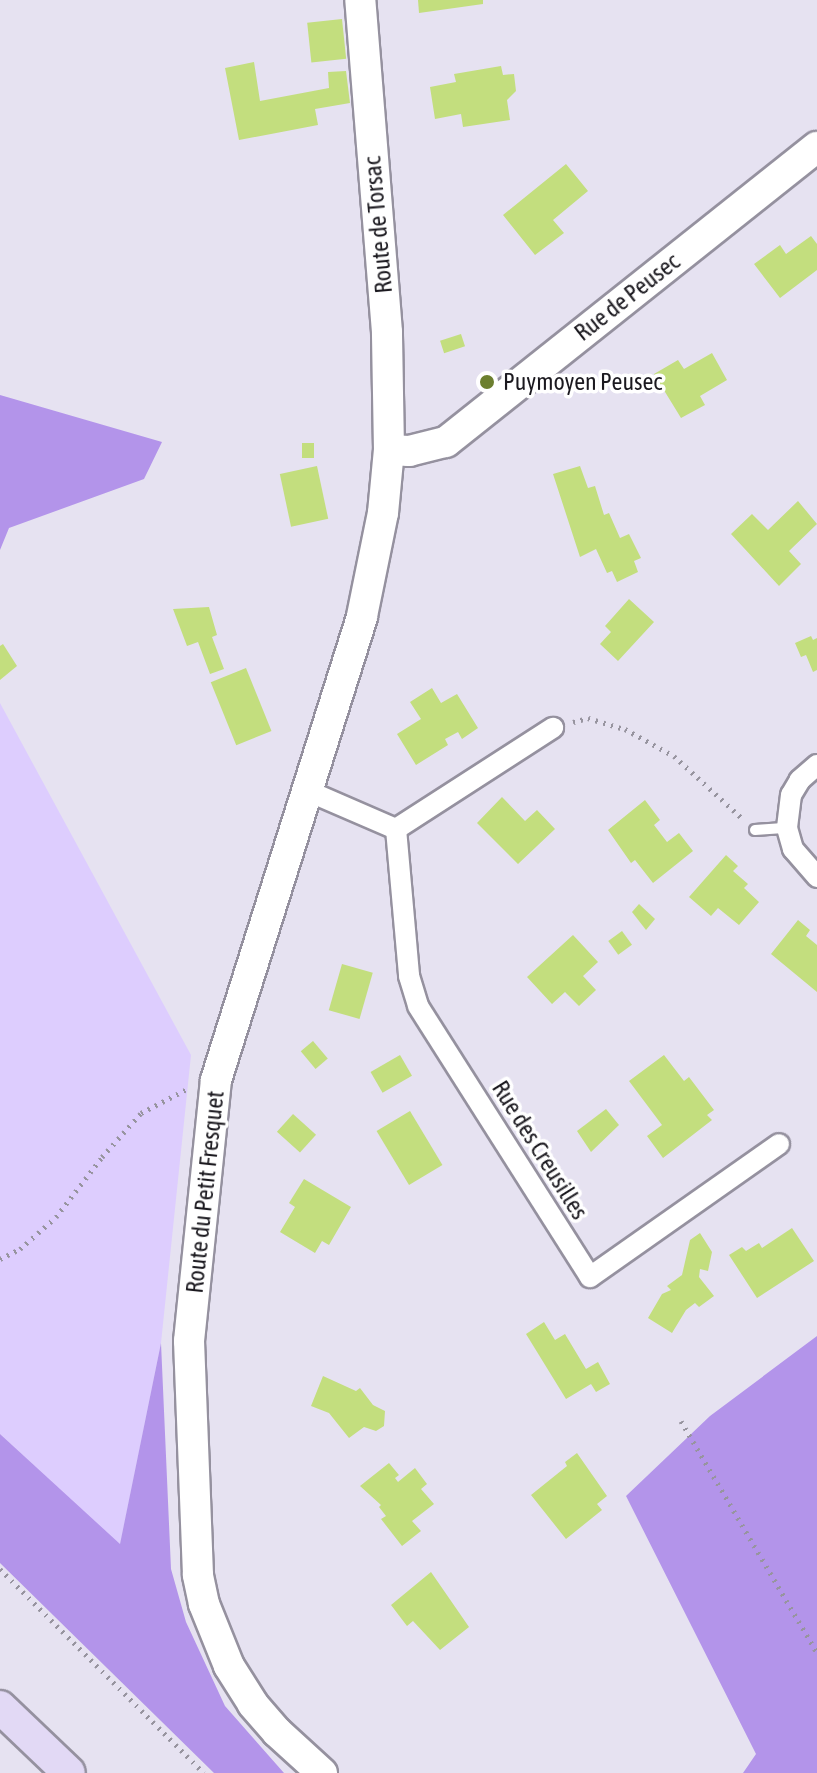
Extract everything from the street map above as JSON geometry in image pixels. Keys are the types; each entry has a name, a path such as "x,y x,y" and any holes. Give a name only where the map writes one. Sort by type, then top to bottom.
{"main road":[{"path":"0,1707 69,1773"}],"street":[{"name":"Route de Torsac","path":"360,0 387,332 389,450"},
{"name":"Rue de Peusec","path":"389,450 409,451 446,442 817,147"},
{"name":"Route du Petit Fresquet","path":"322,1773 277,1732 237,1679 215,1634 198,1575 189,1341 216,1080 362,616 383,513 389,450"},
{"path":"308,791 396,829 553,728"},
{"path":"817,765 800,780 791,795 787,828 793,849 817,877"},
{"name":"Rue des Creusilles","path":"396,829 409,976 418,1006 590,1277 779,1144"}],"lane":[{"path":"755,830 787,828"}],"path":[{"path":"553,728 588,718 625,729 674,756 755,830"},
{"path":"0,1259 20,1249 56,1217 141,1113 179,1091 216,1080"},
{"path":"681,1421 817,1653"},
{"path":"0,1569 204,1773"}],"shaded area":[{"path":"0,395 162,442 144,479 9,528 0,550"},
{"path":"0,703 191,1055 161,1343 120,1545 0,1434"},
{"path":"817,1336 817,1773 743,1773 756,1754 626,1496 710,1416"},
{"path":"161,1343 171,1569 186,1622 225,1706 284,1773 214,1773 0,1563 0,1434 120,1544"}],"building":[{"path":"418,0 483,0 483,4 419,13"},
{"path":"342,19 346,59 311,62 307,23"},
{"path":"254,62 260,101 329,88 328,72 346,71 350,103 315,109 318,125 239,140 225,68"},
{"path":"501,66 503,75 514,74 516,91 507,100 510,120 463,127 461,114 435,119 430,87 456,82 454,74"},
{"path":"566,164 588,191 553,220 564,233 535,255 503,215"},
{"path":"811,236 817,244 817,270 780,298 754,264 780,245 786,254"},
{"path":"461,334 465,346 444,353 440,341"},
{"path":"712,353 727,380 700,396 705,405 681,418 654,374 678,360 684,369"},
{"path":"302,443 314,443 314,458 302,458"},
{"path":"317,466 328,519 291,527 280,474"},
{"path":"580,466 588,488 595,486 604,515 609,513 620,538 629,534 641,558 634,561 638,572 617,582 612,571 607,573 596,549 580,557 553,474"},
{"path":"798,501 817,524 789,551 801,564 779,586 731,534 752,514 768,530"},
{"path":"629,599 654,622 618,661 600,644 611,632 605,626"},
{"path":"209,607 217,635 212,637 224,669 210,674 198,642 187,646 173,609"},
{"path":"811,636 813,640 817,638 817,670 813,672 806,655 801,657 795,643"},
{"path":"3,644 17,666 0,680 0,646"},
{"path":"246,668 271,731 236,745 211,682"},
{"path":"432,688 441,703 457,694 478,728 462,739 458,732 445,739 448,745 416,765 397,734 421,719 410,702"},
{"path":"502,797 525,821 537,810 555,829 518,864 477,823"},
{"path":"645,800 660,820 654,825 667,842 679,833 693,851 653,883 635,860 631,863 608,830"},
{"path":"726,855 738,866 733,871 748,884 744,888 759,902 739,925 718,908 711,916 689,897"},
{"path":"639,904 655,919 646,930 632,912"},
{"path":"798,920 810,930 806,936 817,945 817,992 771,954"},
{"path":"622,931 632,945 618,955 608,941"},
{"path":"573,935 598,962 583,976 596,990 579,1006 565,992 552,1004 527,977"},
{"path":"342,964 373,973 360,1019 329,1010"},
{"path":"313,1041 328,1059 316,1069 301,1051"},
{"path":"400,1055 412,1076 383,1093 371,1072"},
{"path":"664,1055 684,1081 689,1077 714,1110 707,1115 712,1120 663,1158 647,1136 662,1125 629,1081"},
{"path":"606,1109 619,1125 591,1152 577,1131"},
{"path":"410,1111 442,1165 409,1185 377,1131"},
{"path":"293,1114 316,1135 300,1153 277,1132"},
{"path":"304,1179 351,1207 329,1245 322,1241 315,1253 280,1232 295,1207 289,1203"},
{"path":"792,1228 814,1261 757,1298 729,1255 742,1247 746,1251 759,1243 762,1248"},
{"path":"700,1233 712,1252 708,1271 700,1269 699,1277 714,1296 699,1307 695,1303 686,1310 672,1333 648,1318 662,1294 671,1290 667,1286 682,1275 690,1240"},
{"path":"544,1322 555,1340 565,1334 586,1369 598,1362 610,1384 596,1392 591,1384 566,1399 526,1334"},
{"path":"323,1376 356,1391 360,1388 373,1405 385,1411 384,1426 376,1431 364,1427 349,1438 329,1413 311,1406"},
{"path":"577,1453 607,1496 597,1504 602,1510 566,1539 531,1495 567,1466 565,1462"},
{"path":"389,1463 399,1475 395,1478 398,1482 415,1468 427,1484 421,1489 434,1504 412,1521 421,1531 402,1546 381,1519 386,1516 379,1507 381,1505 360,1486"},
{"path":"431,1572 469,1627 440,1650 413,1621 407,1626 391,1605"}],"place":[{"name":"Puymoyen Peusec","path":"487,382"}]}
